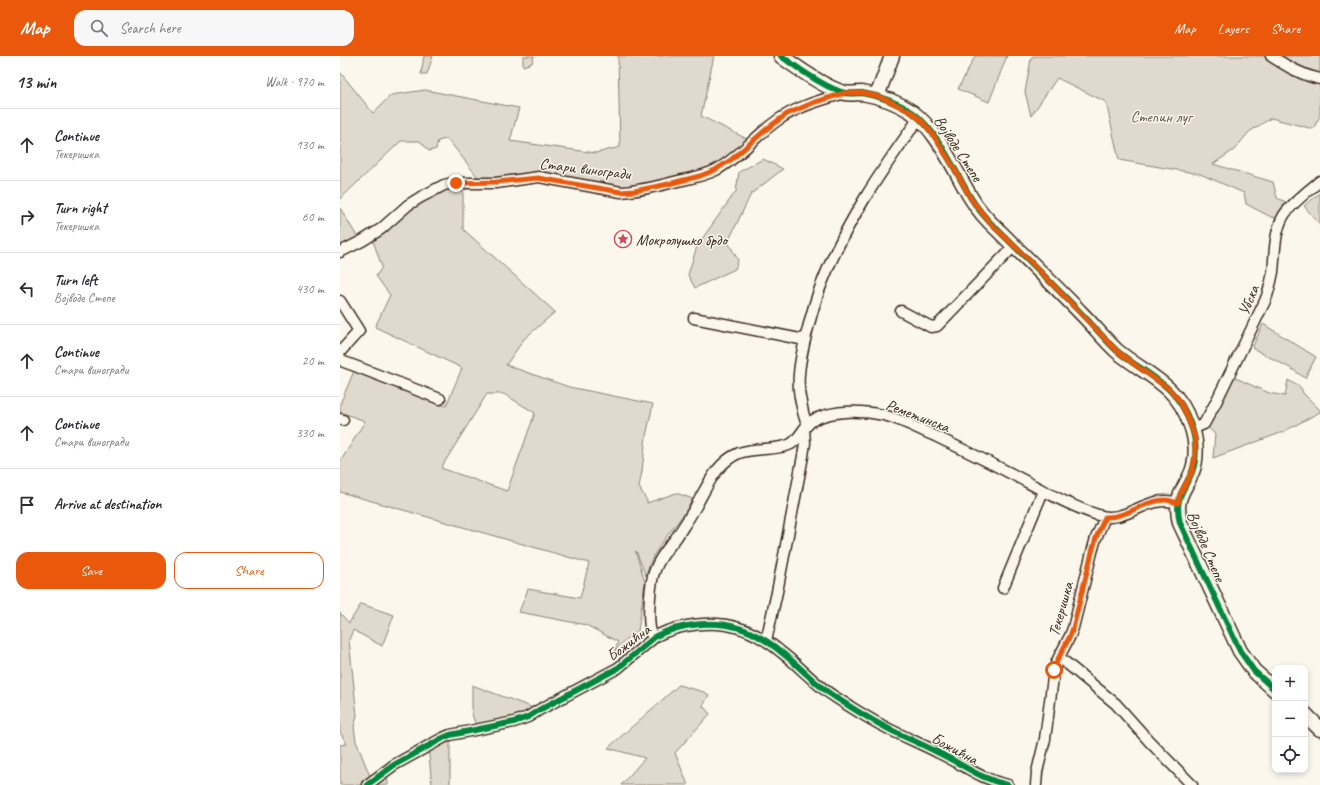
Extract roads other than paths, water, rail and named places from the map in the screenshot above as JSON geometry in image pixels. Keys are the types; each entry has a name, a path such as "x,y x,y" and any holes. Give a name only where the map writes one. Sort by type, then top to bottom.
{"street":[{"path":"781,56 830,87 848,93"},
{"path":"877,96 892,56"},
{"path":"1272,56 1294,70 1310,77 1320,79"},
{"name":"Стари виногради","path":"340,252 362,241 381,228 408,205 444,185 453,183 496,182 538,178 621,192 634,191 700,176 715,170 727,163 769,127 787,114 815,102 848,93 877,96"},
{"name":"Војводе Степе","path":"877,96 902,107 919,118 938,142 979,210 990,223 1117,351 1168,388 1183,406 1192,429 1195,448 1192,472 1180,494 1178,516 1183,530 1240,651 1254,671 1272,687"},
{"path":"766,641 774,611 805,443 806,426 798,381 800,359 818,294 835,252 855,215 876,179 919,118"},
{"name":"Убска","path":"1192,429 1204,424 1269,292 1273,272 1276,238 1284,215 1304,194 1320,182"},
{"path":"901,311 931,327 937,326 1014,246"},
{"path":"340,301 359,331 340,352"},
{"path":"694,318 805,340"},
{"path":"340,358 344,362 440,399"},
{"name":"Реметинска","path":"653,638 650,630 650,619 652,584 655,569 661,557 693,512 713,473 721,464 743,452 789,445 796,439 806,426 822,417 860,412 888,417 951,444 1043,491 1096,515 1105,517"},
{"path":"1003,588 1043,491"},
{"path":"1105,517 1117,517 1145,505 1161,501 1178,503"},
{"name":"Текеришка","path":"1036,785 1037,772 1046,731 1054,670 1070,636 1094,545 1105,517"},
{"name":"Божићна","path":"367,785 394,765 443,738 450,735 514,722 528,716 618,668 653,638 663,632 673,629 712,624 740,628 766,641 781,651 832,696 855,710 887,728 940,753 984,778 1008,785"},
{"path":"1059,657 1116,704 1149,741 1192,785"},
{"path":"1308,717 1320,729"}],"place":[{"name":"Мокролушко брдо","path":"623,239"}],"park label":[{"name":"Степин луг","path":"1161,116"}]}
